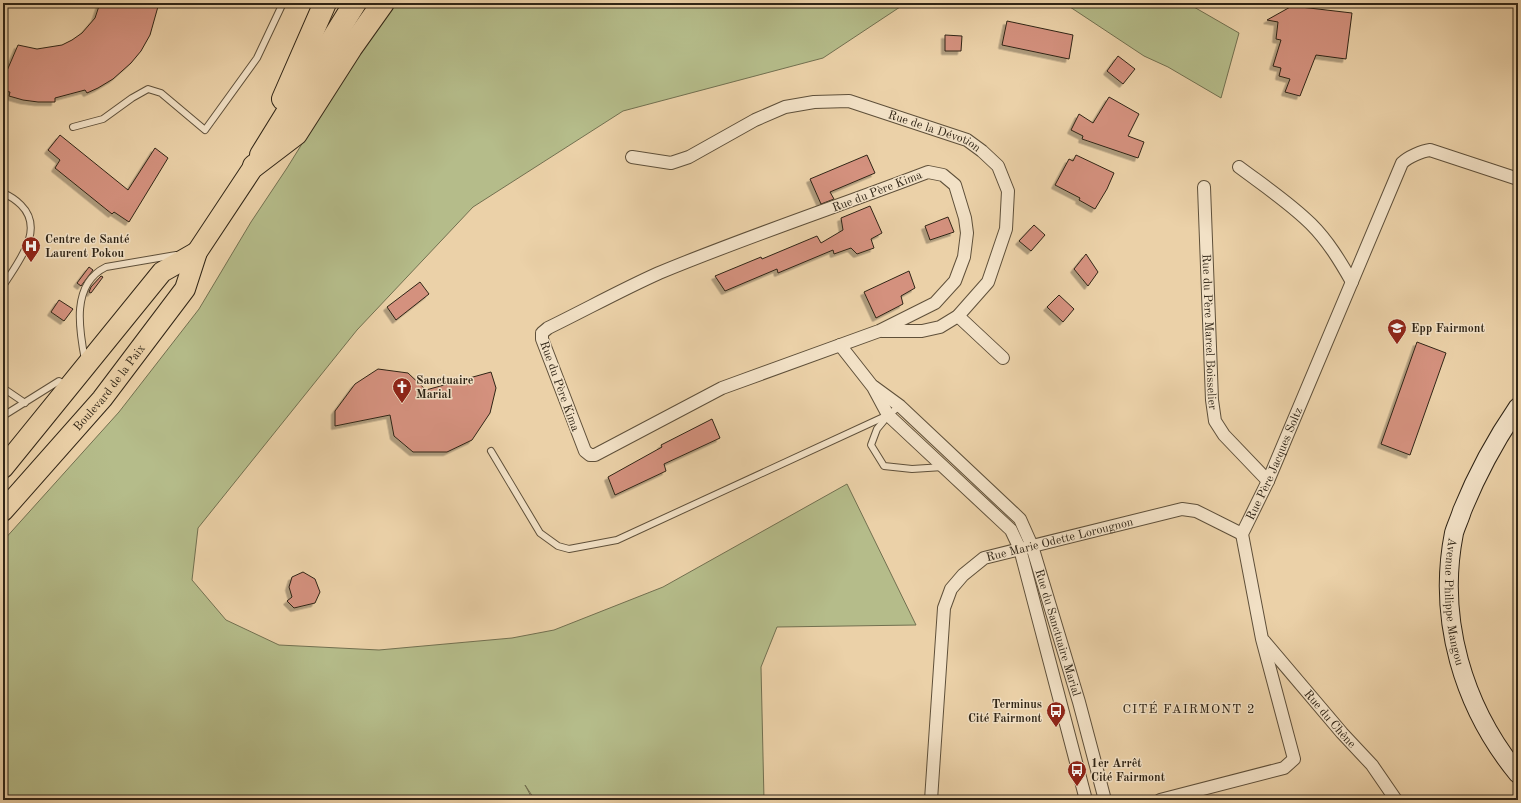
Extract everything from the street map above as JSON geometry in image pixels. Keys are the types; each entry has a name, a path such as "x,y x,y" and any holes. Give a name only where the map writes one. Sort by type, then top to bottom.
{"highway":[{"path":"254,166 325,3"},
{"path":"254,166 355,3"},
{"path":"254,166 296,134 351,48 383,3"}],"main road":[{"name":"Boulevard de la Paix","path":"3,511 102,399 185,288 197,252 254,166"},
{"name":"Boulevard de la Paix","path":"3,468 162,272 197,252"}],"street":[{"name":"Rue de la Dévotion","path":"632,157 671,163 689,157 756,120 785,107 814,102 849,101 967,140 982,151 998,166 1008,191 1006,229 988,282 958,316 940,327 922,330 879,331"},
{"name":"Rue Père Jacques Soltz","path":"1160,800 1284,768 1294,759 1262,639 1242,534 1268,481 1405,160 1425,150 1430,150 1518,179"},
{"path":"1239,167 1288,203 1312,225 1335,253 1352,282"},
{"name":"Rue du Père Kima","path":"928,172 943,175 955,185 965,218 967,233 964,257 955,281 934,303 879,331 840,345 722,388 595,455 590,455 585,451 542,339 542,333 548,328 657,274 736,242 928,172"},
{"name":"Rue du Père Marcel Boisselier","path":"1204,187 1212,400 1215,421 1224,435 1268,481"},
{"path":"958,316 1003,358"},
{"name":"Rue du Sanctuaire Marial","path":"840,345 873,387 888,415 1011,530 1026,548 1079,702 1105,800"},
{"name":"Rue du Sanctuaire Marial","path":"873,387 900,406 1020,519 1062,705 1086,800"},
{"name":"Avenue Philippe Mangou","path":"1514,763 1481,718 1464,681 1451,628 1449,599 1450,560 1454,532 1468,496 1483,466 1500,434 1518,407"},
{"name":"Rue Marie Odette Lorougnon","path":"931,800 944,608 951,588 963,575 984,558 1182,509 1196,511 1242,534"},
{"name":"Rue du Chêne","path":"1262,639 1342,733 1372,765 1396,800"},
{"path":"1062,705 1079,702"}],"lane":[{"path":"73,127 103,119 132,98 148,89 161,93 205,130 257,58 283,3"},
{"path":"3,193 16,201 26,211 30,221 31,231 29,243 3,286"},
{"path":"87,366 80,330 81,300 84,288 96,272 106,267 197,252"},
{"path":"3,416 60,380 69,388"},
{"path":"3,388 25,403"},
{"path":"491,451 540,533 558,546 569,549 617,540 888,415 900,406"},
{"path":"888,415 877,430 871,444 884,466 912,469 943,467"}],"green space":[{"path":"392,3 906,3 823,58 623,111 473,207 357,330 198,528 192,580 226,620 279,645 379,650 512,638 554,630 663,587 847,484 916,625 777,627 761,667 764,800 535,800 525,785 533,800 3,800 3,541 119,412 199,309 251,222 287,168 375,26"},
{"path":"1064,3 1187,3 1239,33 1221,98 1168,67 1144,56"}],"building":[{"path":"100,3 159,3 150,35 141,51 131,63 113,79 98,88 87,93 85,90 55,98 55,102 23,100 9,96 10,92 3,91 3,80 18,45 37,49 62,45 72,40 82,33 95,18"},
{"path":"1292,6 1352,13 1346,59 1316,55 1300,96 1285,92 1290,79 1279,76 1281,68 1273,66 1281,40 1276,39 1278,22 1267,20"},
{"path":"1007,21 1073,35 1069,59 1002,45"},
{"path":"945,35 962,36 961,51 945,51"},
{"path":"1118,56 1135,69 1123,84 1107,71"},
{"path":"1109,97 1139,114 1128,136 1144,142 1138,158 1082,139 1083,136 1071,130 1079,114 1093,123"},
{"path":"60,135 128,190 155,148 168,158 129,222 114,212 112,214 55,168 60,160 48,150"},
{"path":"867,155 875,173 830,192 834,199 821,204 810,179"},
{"path":"1076,155 1114,173 1107,189 1095,209 1079,200 1080,198 1055,185 1069,159 1073,161"},
{"path":"870,206 882,233 871,239 874,248 857,254 851,248 834,254 833,250 778,273 777,269 725,291 715,276 761,257 762,259 817,236 821,243 843,230 841,218"},
{"path":"948,217 954,232 930,240 925,226"},
{"path":"1034,225 1045,235 1031,251 1019,241"},
{"path":"1086,254 1098,272 1088,286 1074,269"},
{"path":"89,267 93,270 81,286 77,283"},
{"path":"909,271 915,288 901,296 903,304 876,318 864,292"},
{"path":"101,276 103,277 91,293 89,292 91,287"},
{"path":"420,282 429,294 396,320 387,307"},
{"path":"1059,295 1074,309 1063,322 1047,307"},
{"path":"59,300 73,309 64,321 51,312"},
{"path":"1417,342 1446,353 1410,455 1381,444"},
{"path":"378,369 408,373 426,390 491,372 496,388 490,413 472,440 447,452 413,452 394,436 390,415 335,426 335,411 355,384"},
{"path":"712,419 720,438 664,464 666,471 615,495 608,477 662,447 661,445"},
{"path":"303,572 315,579 320,592 315,603 294,608 287,601 292,597 289,587 292,577"}],"place":[{"name":"Centre de Santé Laurent Pokou","path":"31,263"},
{"name":"Epp Fairmont","path":"1397,345"},
{"name":"Sanctuaire Marial","path":"402,404"},
{"name":"Terminus Cité Fairmont","path":"1056,728"},
{"name":"1er Arrêt Cité Fairmont","path":"1077,787"}],"district":[{"name":"CITÉ FAIRMONT 2","path":"1189,708"}]}
